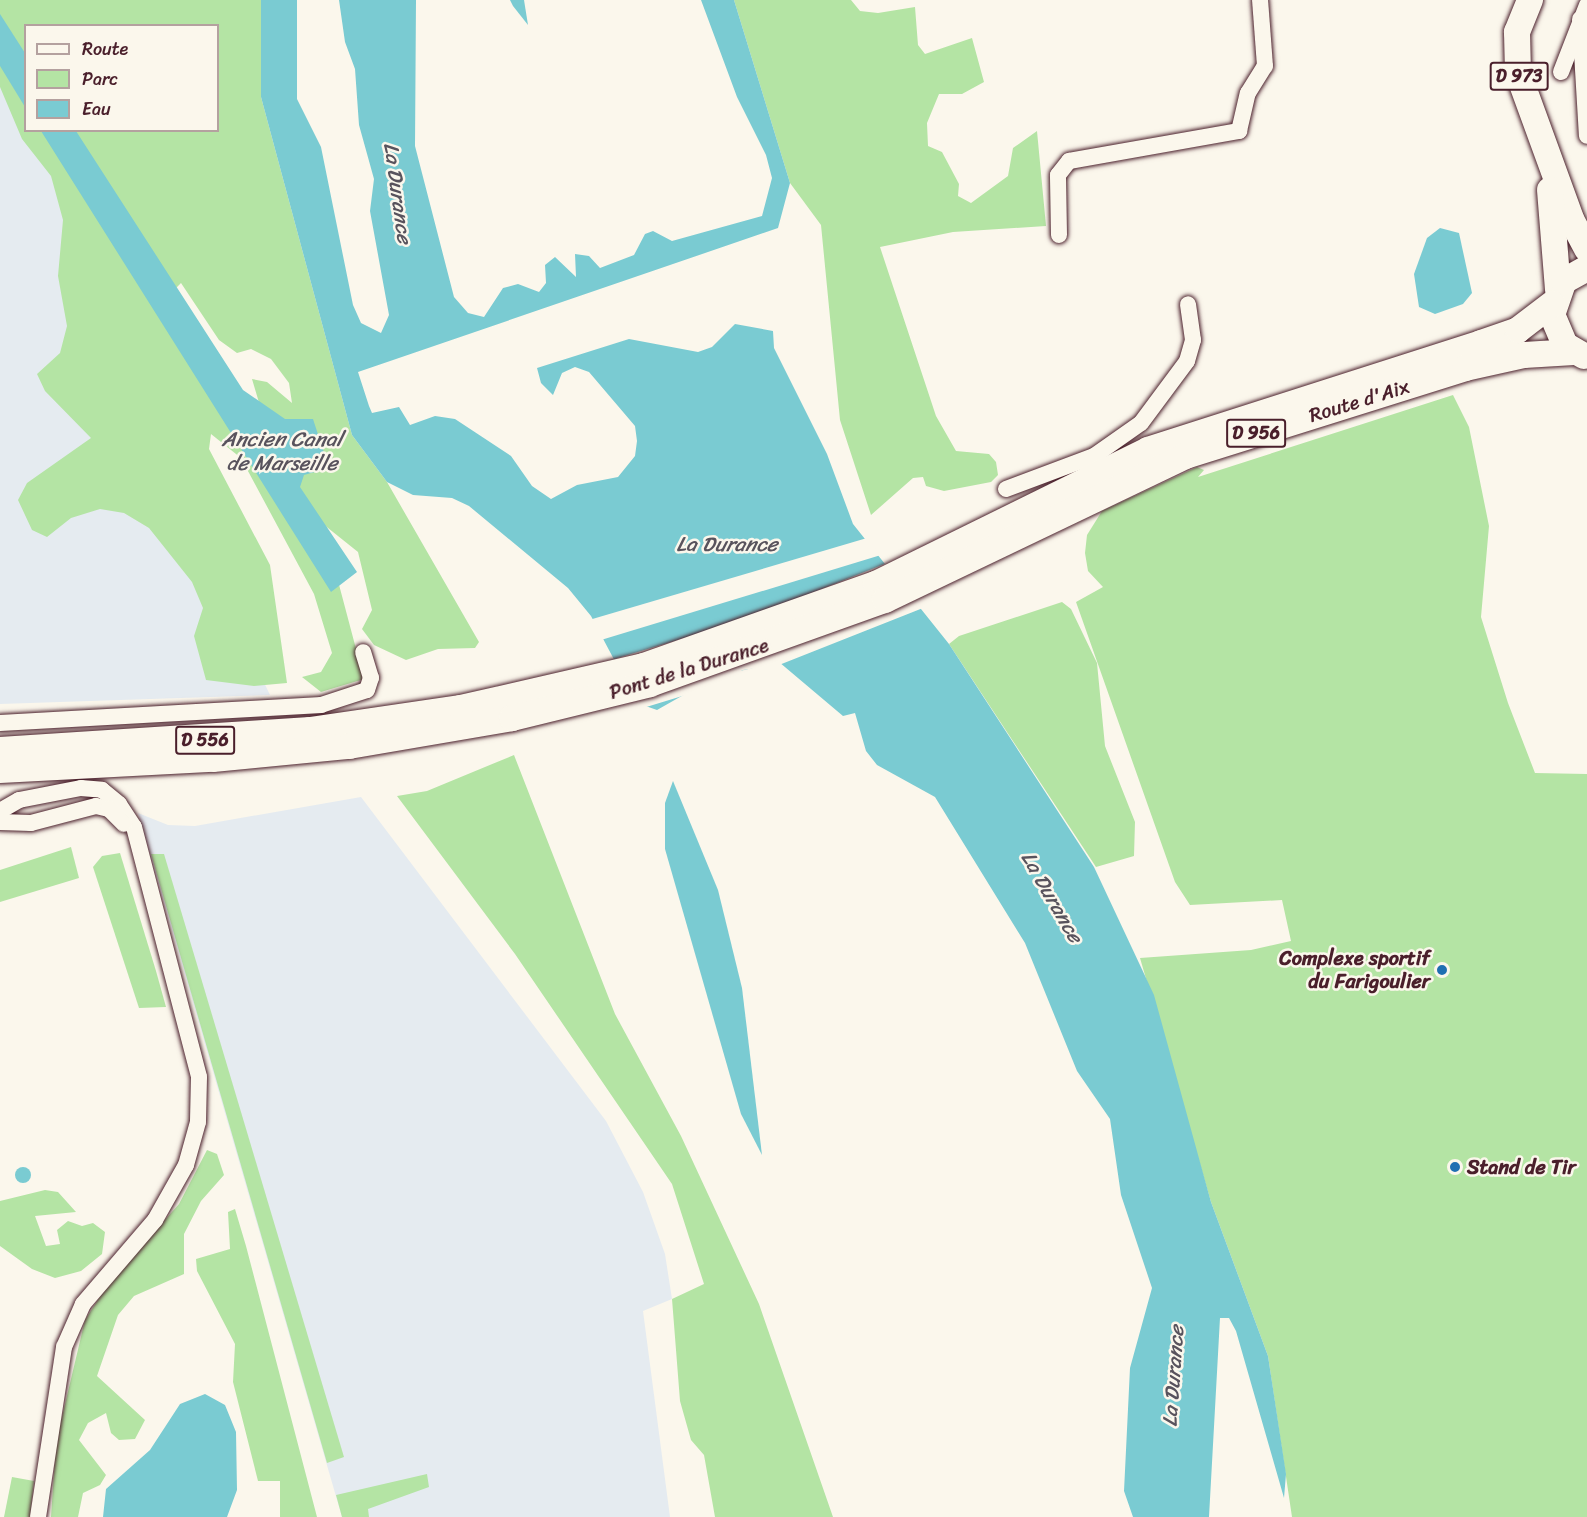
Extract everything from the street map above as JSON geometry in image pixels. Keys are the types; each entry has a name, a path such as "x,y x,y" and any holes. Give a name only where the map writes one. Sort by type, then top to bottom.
{"main road":[{"name":"D 973","path":"1530,0 1517,32 1518,73 1587,249"},
{"name":"D 973","path":"1547,150 1555,297"},
{"name":"Route d'Aix","path":"951,559 1148,450 1518,330 1587,268"},
{"path":"1555,297 1554,326 1580,355"},
{"name":"Route d'Aix","path":"951,559 1185,456 1465,368 1524,354 1580,355"},
{"name":"Pont de la Durance","path":"411,726 506,699 688,662 857,592 951,559"},
{"name":"D 556","path":"0,750 203,741 411,726"},
{"name":"D 556","path":"0,770 255,756 411,726"}],"street":[{"path":"1059,235 1056,189 1058,175 1069,160 1239,131 1248,93 1266,58 1260,0"},
{"path":"1584,12 1587,136"},
{"name":"D 973","path":"1561,72 1584,12"},
{"path":"1006,489 1094,456 1141,423 1187,361 1193,340 1188,304"},
{"path":"0,723 321,705 367,690 371,678 363,652"},
{"path":"0,811 48,793 102,790 128,815 194,1048 198,1122 176,1185 73,1323 54,1388 38,1517"},
{"path":"0,822 32,823 84,807 109,809 128,830 142,860"}],"shaded area":[{"path":"0,50 24,124 24,132 41,132 129,400 270,695 0,704"},
{"path":"361,797 606,1121 643,1192 665,1254 672,1299 643,1311 670,1517 342,1517 138,813 168,825 195,826"}],"green space":[{"path":"0,0 261,0 261,97 352,435 387,482 479,642 475,648 438,649 406,660 374,645 362,629 372,610 358,552 308,512 263,416 252,379 267,382 292,403 289,383 271,359 251,349 237,353 219,340 181,283 176,288 333,562 364,679 321,692 302,677 321,672 332,653 314,594 241,458 211,434 209,449 270,565 287,683 254,686 206,680 194,636 203,608 192,582 149,528 124,513 100,509 71,518 47,537 32,530 18,500 27,483 91,438 45,391 37,374 60,353 67,326 58,276 63,220 51,176 22,139 0,87"},
{"path":"734,0 851,0 860,11 878,13 915,7 918,45 925,54 972,38 984,82 962,94 939,94 927,123 928,146 942,152 959,184 958,196 971,203 1008,176 1013,148 1037,131 1046,226 953,232 880,247 936,416 956,451 989,454 996,462 998,475 991,482 944,491 926,486 923,477 913,478 871,515 840,420 821,225 790,183"},
{"name":"Complexe sportif du Farigoulier","path":"1453,395 1469,427 1489,526 1481,617 1508,703 1535,773 1587,774 1587,1517 1292,1517 1268,1356 1211,1202 1140,958 1251,950 1291,941 1282,900 1190,905 1175,882 1076,602 1103,587 1088,571 1085,553 1087,535 1102,511 1197,467 1204,470 1198,477"},
{"path":"1062,602 1071,609 1097,663 1105,746 1135,822 1134,856 1096,867 949,644 959,636"},
{"path":"514,755 615,1014 681,1136 759,1304 833,1517 715,1517 704,1455 691,1440 680,1401 672,1299 704,1284 672,1184 515,954 397,796 427,791"},
{"path":"71,847 79,878 0,902 0,870"},
{"path":"120,853 166,1007 139,1008 93,867 102,856"},
{"path":"151,854 164,854 344,1457 327,1463"},
{"path":"207,1150 217,1154 224,1175 201,1201 184,1234 184,1274 134,1296 118,1315 97,1376 145,1420 135,1439 119,1440 111,1433 106,1413 88,1423 79,1440 106,1475 100,1485 83,1493 78,1517 51,1517 56,1442 85,1320 108,1284 179,1204"},
{"path":"45,1190 58,1192 76,1212 35,1216 46,1246 60,1244 57,1230 68,1221 82,1226 93,1223 105,1232 102,1254 81,1271 55,1278 32,1269 0,1246 0,1201"},
{"path":"235,1209 317,1517 280,1517 280,1481 258,1481 233,1382 235,1344 197,1271 196,1259 230,1249 228,1212"},
{"path":"427,1474 429,1487 368,1509 369,1517 342,1517 336,1495"},
{"path":"12,1477 34,1481 30,1517 4,1517"}],"water":[{"name":"La Durance","path":"261,0 297,0 297,99 321,147 353,305 361,323 381,333 389,315 370,211 374,179 359,125 355,69 345,42 339,0 416,0 415,146 454,297 468,313 484,317 503,288 518,284 539,292 546,283 545,265 555,257 576,277 575,254 589,256 600,268 634,255 645,234 653,231 672,241 762,216 772,178 766,155 737,97 701,0 734,0 790,183 778,228 358,372 369,406 372,413 399,407 410,425 435,416 455,419 511,456 532,486 551,499 577,485 618,477 635,456 637,441 635,426 589,372 575,367 562,373 553,395 541,383 537,368 629,339 698,352 712,347 735,324 773,331 774,348 827,454 853,524 949,644 1094,867 1154,995 1211,1202 1268,1356 1286,1474 1284,1498 1236,1331 1229,1318 1220,1318 1209,1517 1133,1517 1124,1491 1130,1368 1152,1288 1121,1195 1110,1119 1077,1071 1025,943 935,797 877,765 866,751 855,713 843,716 779,662 717,676 657,710 637,703 591,616 568,588 469,506 452,498 413,495 387,482 352,435 261,97"},
{"path":"510,0 524,0 528,25 513,6"},
{"path":"0,14 24,51 24,105 0,66"},
{"name":"Ancien Canal de Marseille","path":"42,132 77,132 243,390 285,419 313,419 329,468 304,475 300,487 357,572 331,592"},
{"path":"1440,228 1459,233 1472,293 1463,304 1435,314 1419,307 1414,274 1427,238"},
{"path":"673,781 718,890 742,988 762,1155 741,1114 665,849 665,803"},
{"path":"20,1167 26,1167 31,1175 29,1181 20,1183 15,1178 15,1172"},
{"path":"205,1394 225,1405 236,1432 237,1490 227,1517 103,1517 106,1489 150,1450 180,1404"}],"pier":[{"path":"867,538 881,555 601,640 589,620"},
{"path":"887,563 923,608 779,665 743,670 702,690 643,708 635,705 611,660 741,621"}],"place":[{"name":"Complexe sportif du Farigoulier","path":"1442,970"},
{"name":"Stand de Tir","path":"1455,1167"}]}
